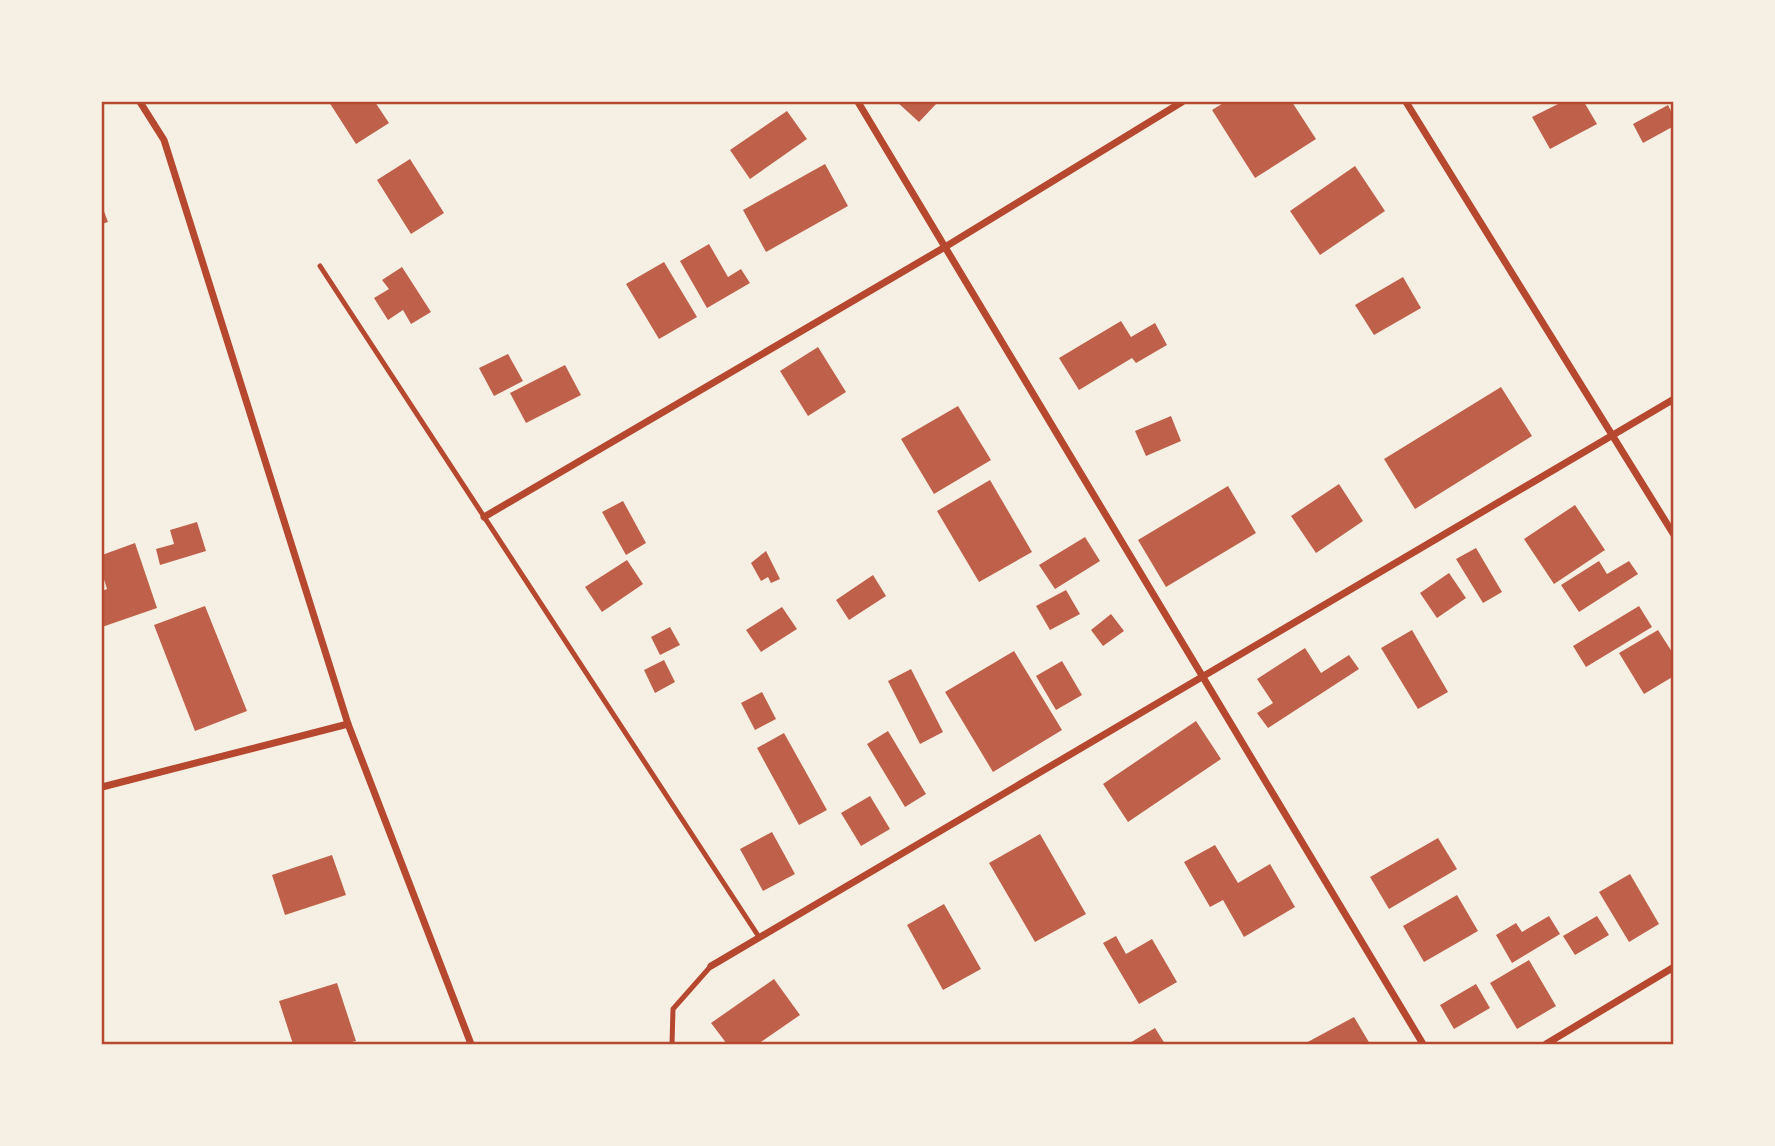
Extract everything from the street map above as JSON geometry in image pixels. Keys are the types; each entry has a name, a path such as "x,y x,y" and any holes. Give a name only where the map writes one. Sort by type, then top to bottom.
{"street":[{"path":"140,102 164,140 348,724 471,1045"},
{"path":"858,102 1423,1045"},
{"path":"484,517 945,247 1182,102"},
{"path":"1406,102 1674,534"},
{"path":"711,966 1674,399"},
{"path":"102,788 348,724"},
{"path":"1546,1045 1674,967"}],"lane":[{"path":"320,266 759,937"},
{"path":"672,1045 673,1009 711,966"}],"building":[{"path":"329,102 375,102 389,123 356,144"},
{"path":"897,102 938,102 919,122"},
{"path":"1225,102 1292,102 1316,139 1255,178 1212,110"},
{"path":"1562,102 1584,102 1597,124 1550,149 1532,117"},
{"path":"1668,105 1674,117 1674,126 1643,143 1633,124"},
{"path":"787,111 807,139 750,179 730,150"},
{"path":"410,159 444,213 411,234 377,180"},
{"path":"825,164 848,206 766,252 743,210"},
{"path":"1355,166 1385,211 1320,255 1290,211"},
{"path":"102,206 108,222 102,224"},
{"path":"709,244 728,277 741,269 750,283 707,308 680,261"},
{"path":"664,262 697,317 659,339 626,284"},
{"path":"402,267 431,312 411,324 403,310 388,320 374,298 389,289 382,280"},
{"path":"1403,277 1421,308 1374,335 1355,305"},
{"path":"1121,321 1131,337 1155,323 1167,345 1136,363 1132,358 1079,390 1059,358"},
{"path":"818,347 846,392 808,416 780,371"},
{"path":"508,354 523,381 494,396 479,368"},
{"path":"565,365 581,395 526,423 510,393"},
{"path":"1501,387 1532,436 1415,509 1384,459"},
{"path":"958,406 991,460 934,494 901,439"},
{"path":"1171,416 1181,441 1146,456 1135,431"},
{"path":"990,480 1032,552 979,582 937,511"},
{"path":"1339,484 1363,521 1316,553 1291,516"},
{"path":"1228,486 1256,533 1166,587 1138,540"},
{"path":"623,501 646,543 626,555 602,512"},
{"path":"1575,505 1605,550 1554,584 1524,539"},
{"path":"197,522 206,551 160,565 156,549 174,544 170,530"},
{"path":"1085,537 1100,561 1055,589 1039,565"},
{"path":"135,543 157,608 102,627 102,591 107,589 102,573 102,555"},
{"path":"1476,548 1502,592 1483,603 1456,559"},
{"path":"766,551 780,579 771,583 768,577 761,581 751,563"},
{"path":"627,560 643,584 602,612 585,587"},
{"path":"1599,561 1607,574 1629,561 1638,574 1579,612 1561,585"},
{"path":"1449,573 1466,598 1437,618 1420,593"},
{"path":"873,575 886,596 849,620 836,600"},
{"path":"1066,590 1080,614 1050,630 1036,606"},
{"path":"205,606 247,711 195,731 154,625"},
{"path":"1639,606 1652,627 1586,667 1573,646"},
{"path":"782,607 797,629 761,652 746,630"},
{"path":"1111,614 1124,631 1103,646 1091,630"},
{"path":"670,627 680,645 660,655 651,637"},
{"path":"1412,630 1448,692 1418,709 1381,648"},
{"path":"1658,630 1674,655 1674,676 1644,694 1619,653"},
{"path":"1305,648 1321,673 1349,655 1359,669 1268,728 1257,713 1273,703 1257,679"},
{"path":"1014,651 1062,730 993,772 945,692"},
{"path":"664,660 675,682 655,693 644,670"},
{"path":"1062,661 1082,695 1056,710 1036,676"},
{"path":"911,669 943,732 920,744 888,681"},
{"path":"762,692 776,719 755,730 741,703"},
{"path":"1196,721 1221,759 1128,822 1103,784"},
{"path":"888,731 926,794 905,807 867,744"},
{"path":"784,733 827,810 799,825 757,748"},
{"path":"870,796 890,829 861,846 841,813"},
{"path":"772,832 795,874 763,891 740,849"},
{"path":"1040,834 1086,914 1035,942 989,863"},
{"path":"1438,838 1457,869 1389,909 1370,877"},
{"path":"1215,845 1238,883 1270,864 1295,907 1244,937 1223,900 1210,907 1184,862"},
{"path":"332,855 346,895 285,915 272,875"},
{"path":"1630,874 1659,924 1629,942 1599,892"},
{"path":"1457,895 1478,931 1424,962 1403,926"},
{"path":"944,904 981,969 943,990 907,925"},
{"path":"1549,916 1560,934 1512,963 1496,935 1516,923 1522,932"},
{"path":"1597,916 1609,935 1575,955 1563,936"},
{"path":"1116,936 1126,954 1152,939 1177,982 1139,1004 1103,943"},
{"path":"1529,960 1556,1006 1517,1029 1490,983"},
{"path":"774,979 800,1015 758,1044 727,1044 711,1023"},
{"path":"337,983 356,1041 344,1044 293,1044 279,1001"},
{"path":"1476,984 1490,1008 1454,1029 1440,1005"},
{"path":"1354,1017 1370,1044 1304,1044"},
{"path":"1155,1028 1165,1044 1128,1044"}]}
